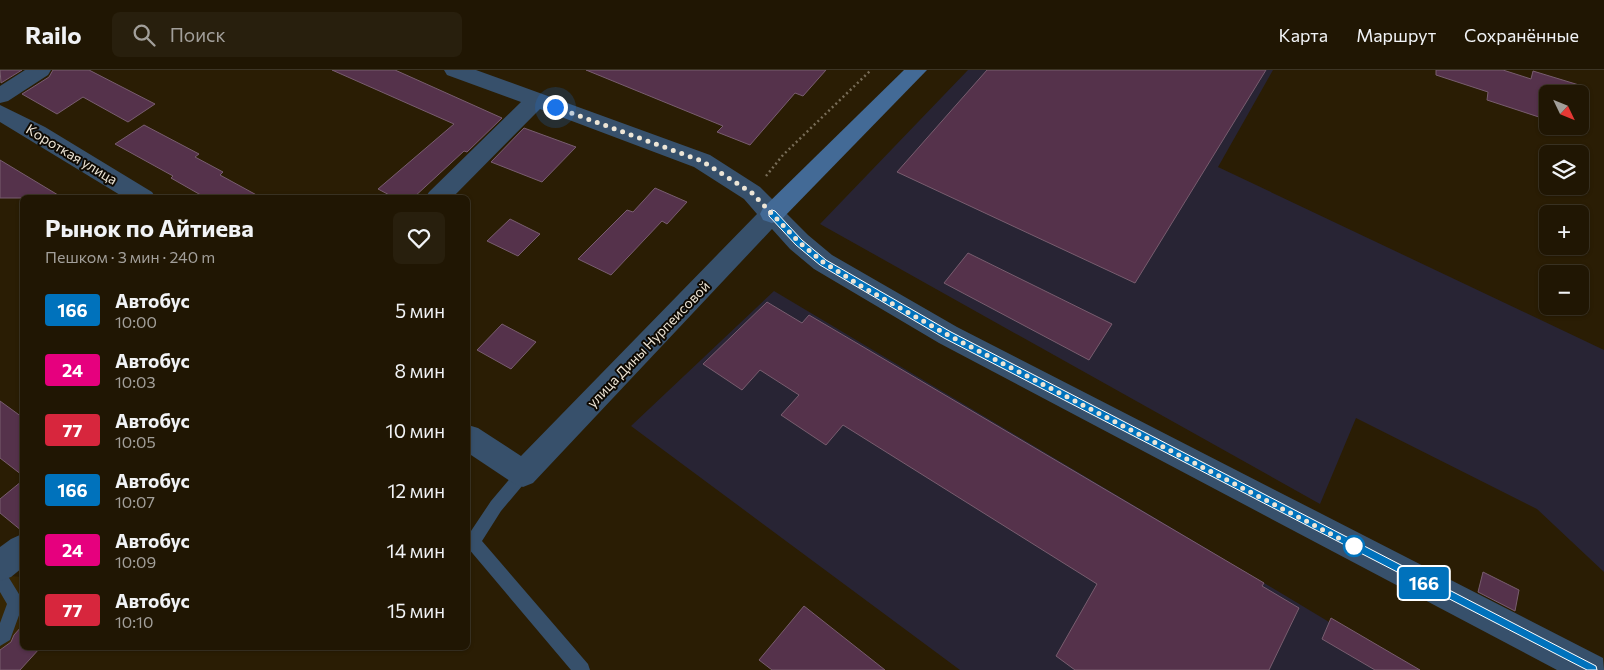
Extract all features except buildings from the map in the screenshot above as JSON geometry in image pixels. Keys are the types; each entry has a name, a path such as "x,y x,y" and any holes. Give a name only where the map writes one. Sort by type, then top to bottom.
{"street":[{"path":"0,96 40,70"},
{"path":"456,70 702,161 752,193 799,242 823,262 948,335 1591,670"},
{"path":"772,214 916,70"},
{"path":"440,195 537,100"},
{"name":"Короткая улица","path":"0,112 37,132 139,195"},
{"name":"улица Дины Нурпеисовой","path":"523,474 772,214"},
{"path":"470,437 523,474"},
{"path":"1,579 20,551"}],"lane":[{"path":"523,474 470,539 582,670"},
{"path":"0,638 4,634 16,603 1,579"}],"path":[{"path":"752,193 783,155 871,70"}],"shaded area":[{"path":"968,70 1273,70 1218,167 1604,350 1604,572 1537,509 1356,418 1320,504 820,224"},
{"path":"774,291 1409,670 960,670 631,426"},
{"path":"0,575 20,577 20,650 38,650 21,670 0,670"}],"bus line":[{"name":"166","path":"772,214 799,242 823,262 861,286 948,335 1591,670"}],"route":[{"path":"555,107 702,161 752,193 799,242 823,262 861,286 948,335 1354,546"}]}
